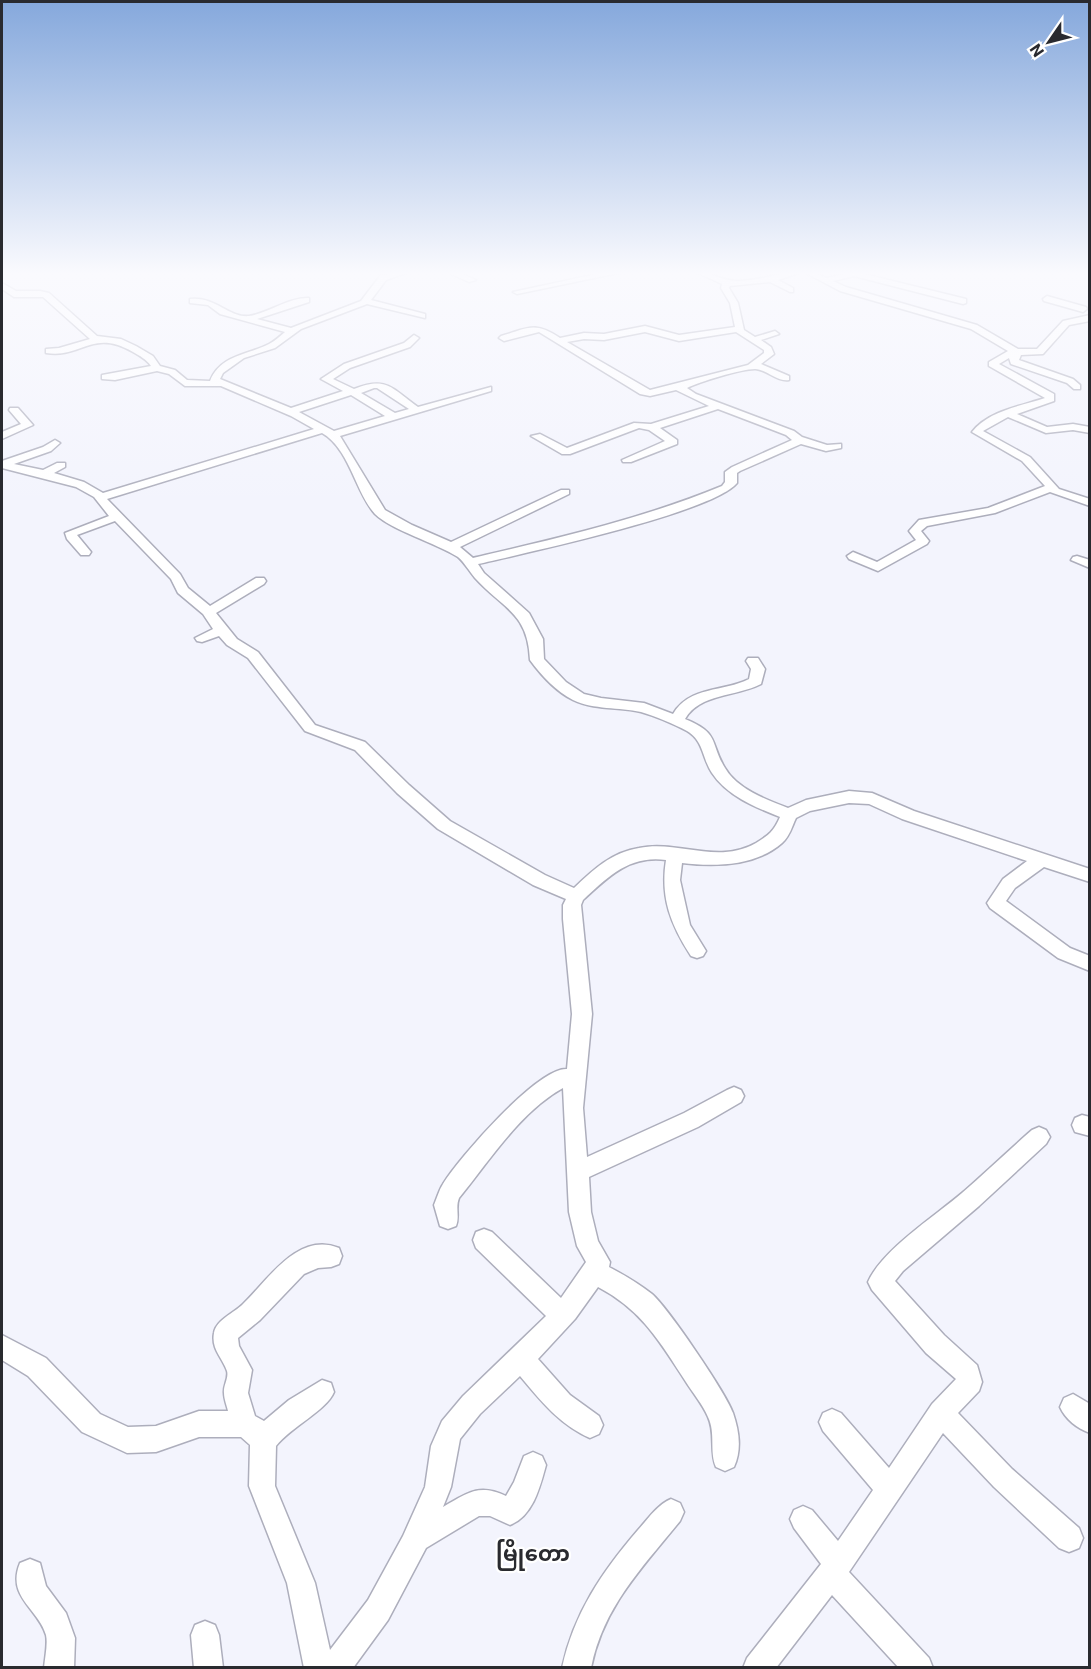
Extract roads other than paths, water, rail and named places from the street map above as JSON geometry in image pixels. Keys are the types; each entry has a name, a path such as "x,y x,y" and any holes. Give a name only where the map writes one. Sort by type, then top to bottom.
{"street":[{"path":"49,351 64,350"},
{"path":"136,350 150,358 157,368"},
{"path":"219,384 214,378 219,371 241,356 260,350"},
{"path":"393,350 347,366 326,379 395,418"},
{"path":"574,350 643,392 650,393 756,365 770,352 768,350"},
{"path":"978,434 979,428 1050,398 1045,392 992,364 1017,351 1037,353 1041,350"},
{"path":"1017,351 1014,362 1070,381 1077,387"},
{"path":"756,365 786,378"},
{"path":"105,377 157,368 172,372 185,383 219,384 290,412 328,432 344,449 376,508 408,528 451,547 471,562 479,575 524,616 536,639 537,660 571,693 590,701 644,708 693,728 707,740 718,771 735,788 760,803 789,814"},
{"path":"735,371 754,379"},
{"path":"290,412 373,385 379,386 418,411"},
{"path":"681,386 682,390 790,433 798,440 826,448 837,446"},
{"path":"100,496 328,432 395,418 488,389"},
{"path":"536,436 566,452 639,425 652,427 718,406"},
{"path":"2,436 28,425 14,410"},
{"path":"1010,414 1046,430 1073,427 1089,430"},
{"path":"627,460 673,442 652,427"},
{"path":"967,439 978,434 1012,450 1026,459 1051,488 1068,497 1089,503"},
{"path":"471,562 620,527 669,512 726,488 730,483 731,472 791,447 798,440"},
{"path":"2,465 47,449 56,443"},
{"path":"982,448 998,455 1012,450"},
{"path":"2,465 82,486 100,496 116,517 160,563 170,569 183,590 208,611 221,631 258,661 310,728 360,746 403,789 444,825 539,880 576,896"},
{"path":"42,475 61,465"},
{"path":"854,556 874,566 883,566 923,541 915,531 923,523 991,511 1051,488"},
{"path":"451,547 565,492"},
{"path":"85,552 71,533 116,517"},
{"path":"208,611 221,606 260,581"},
{"path":"202,638 221,631"},
{"path":"676,721 680,712 692,701 704,695 748,686 756,681 758,669 753,661"},
{"path":"333,1668 368,1626 419,1537 425,1516 436,1493 443,1445 451,1430 561,1314 599,1262 588,1246 583,1230 573,1108 582,1014 572,920 572,905 576,896 604,870 637,854 651,852 719,860 757,850 776,839 782,832 789,814 806,806 849,797 872,799 908,816 1089,876"},
{"path":"675,854 671,880 681,926 697,951"},
{"path":"1040,861 998,894 996,903 1064,953 1089,964"},
{"path":"448,1218 445,1205 452,1191 519,1110 549,1084 564,1077 575,1084"},
{"path":"578,1172 691,1120 734,1096"},
{"path":"757,1668 835,1569 941,1413 970,1382 968,1374 935,1344 880,1282 895,1263 971,1199 1039,1137"},
{"path":"484,1240 561,1314"},
{"path":"244,1424 236,1393 240,1370 227,1349 226,1333 252,1311 298,1263 321,1255 331,1256"},
{"path":"593,1271 621,1286 645,1304 668,1333 721,1414 727,1445 724,1458"},
{"path":"2,1347 37,1367 92,1423 127,1440 156,1439 199,1424 244,1424 256,1431 263,1442"},
{"path":"521,1358 561,1404 575,1417 590,1425"},
{"path":"320,1668 301,1583 262,1486 263,1442 272,1429 286,1416 322,1392"},
{"path":"941,1413 1003,1478 1069,1538"},
{"path":"832,1422 890,1489"},
{"path":"419,1537 476,1503 491,1503 510,1512 528,1486 533,1465"},
{"path":"576,1668 584,1636 597,1606 612,1583 671,1512"},
{"path":"803,1519 835,1569 919,1668"},
{"path":"30,1573 33,1592 56,1623 61,1638 59,1668"},
{"path":"205,1635 209,1668"}],"district":[{"name":"မြိုတော","path":"533,1554"}]}
